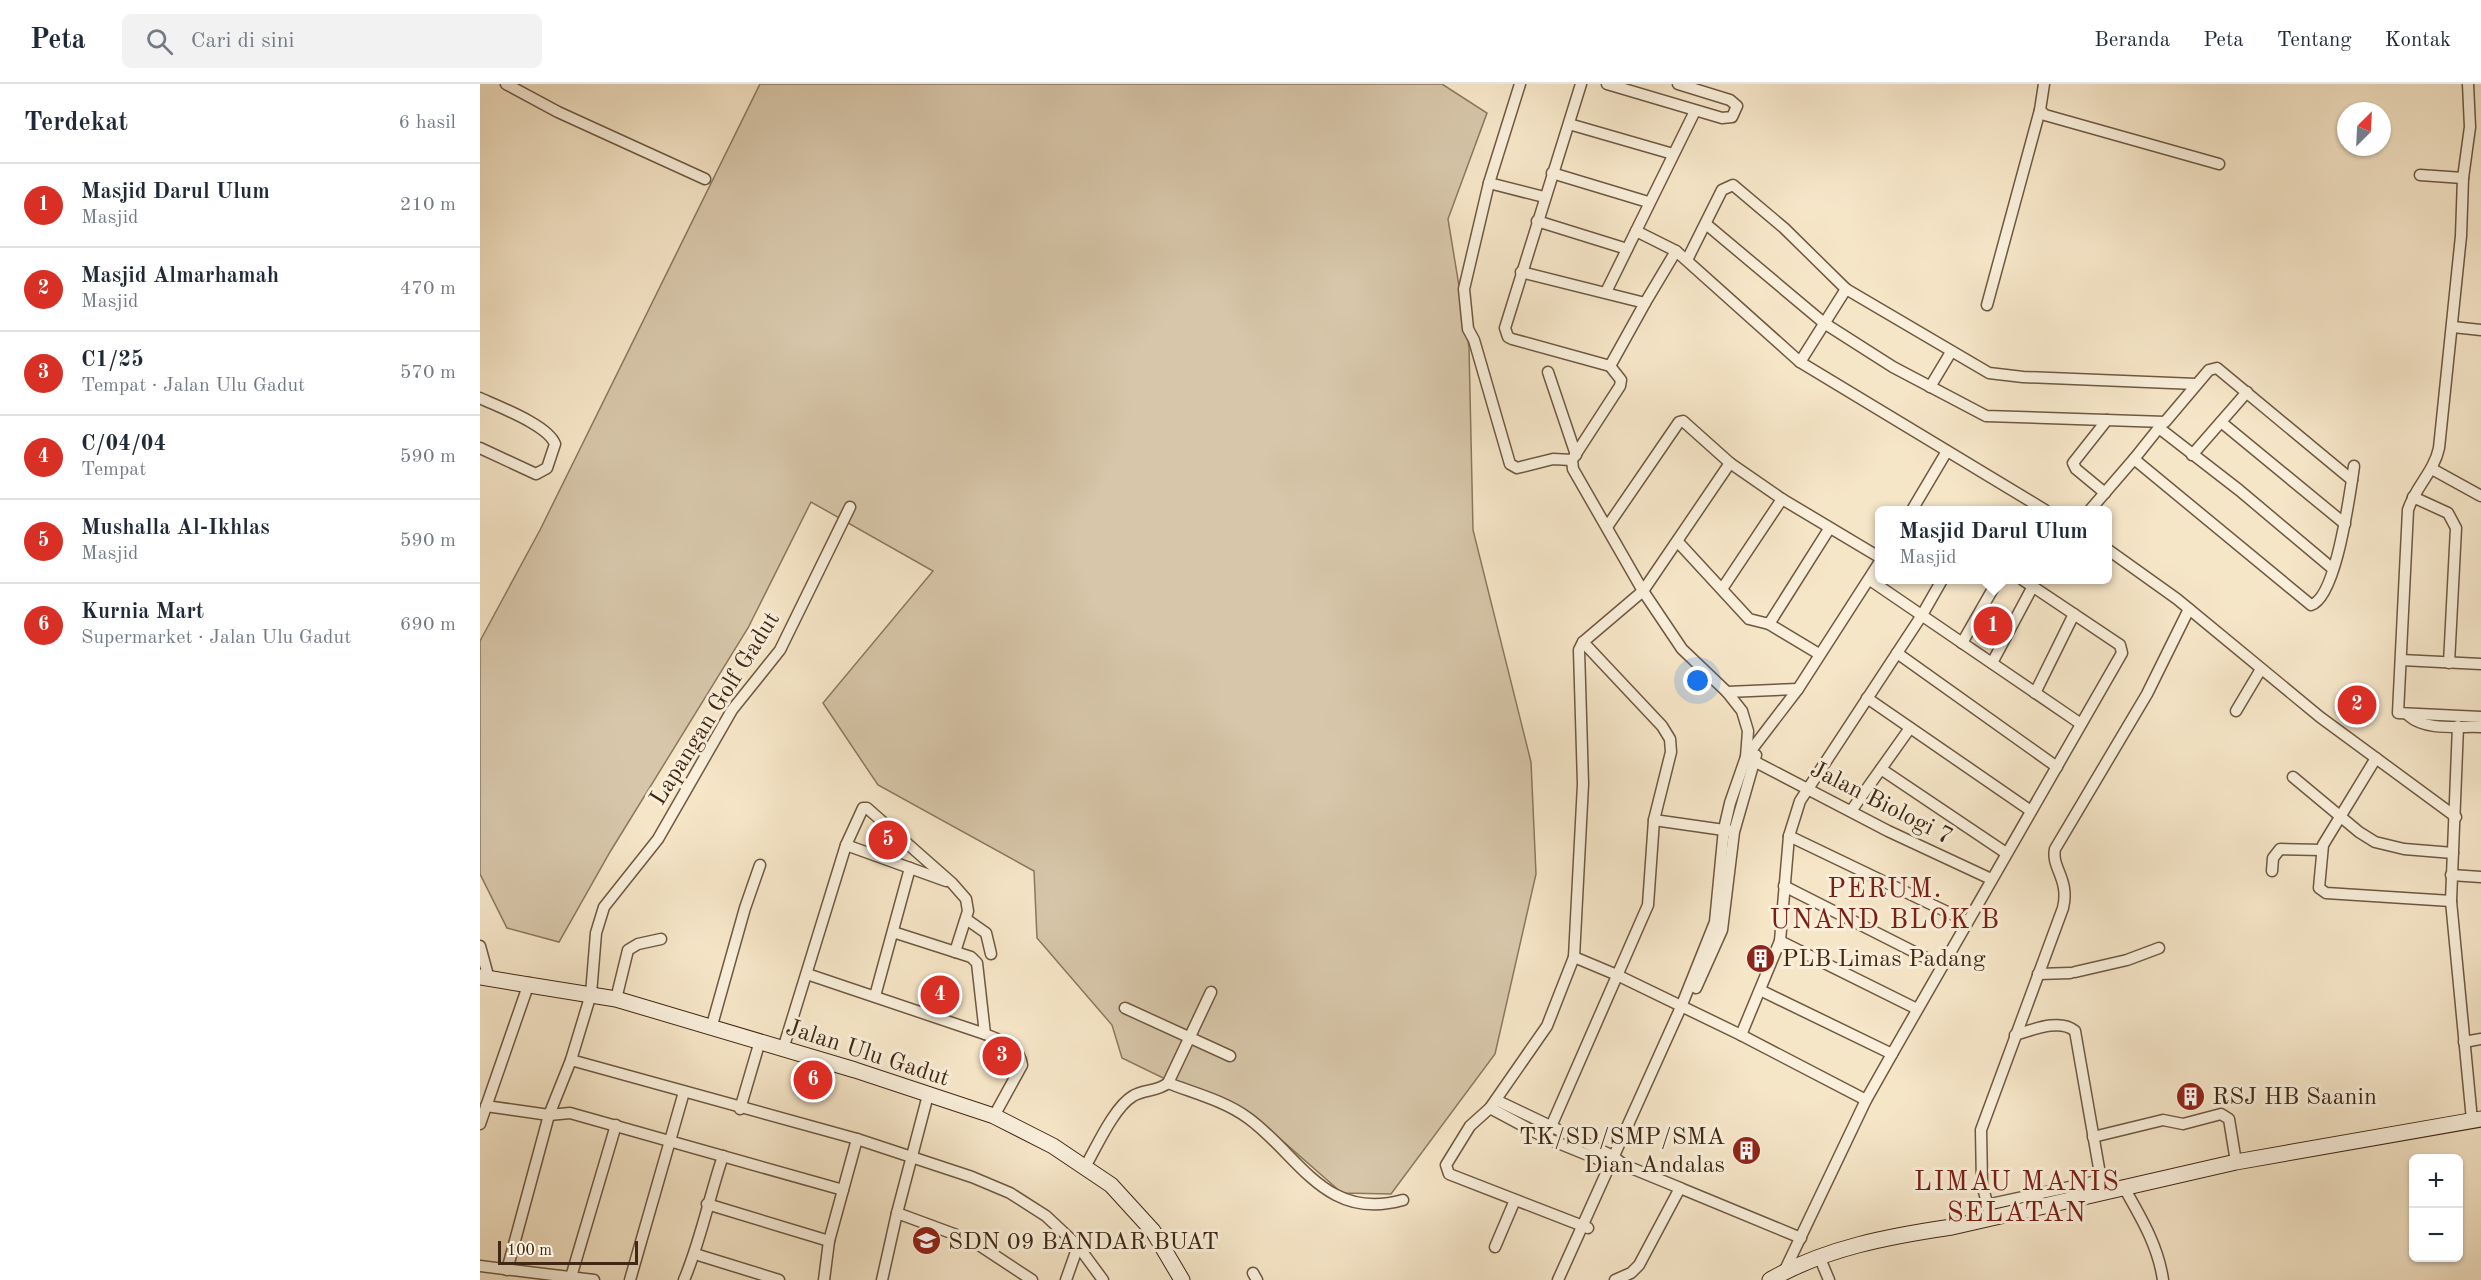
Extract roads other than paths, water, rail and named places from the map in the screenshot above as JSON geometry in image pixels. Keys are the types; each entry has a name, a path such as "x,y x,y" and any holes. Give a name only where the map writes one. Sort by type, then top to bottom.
{"street":[{"path":"506,84 558,112 705,179"},
{"path":"1520,84 1489,183 1464,289 1468,329 1474,340 1510,464 1517,468 1546,460 1574,457"},
{"path":"1574,457 1620,386 1621,380 1610,366 1508,337 1505,328 1581,84"},
{"path":"1607,84 1695,111 1722,118 1732,117 1737,106 1719,96 1678,84"},
{"path":"1719,96 1723,84"},
{"path":"1987,305 2040,110 2044,84"},
{"path":"2403,714 2401,660 2408,510 2413,497 2432,469 2439,448 2453,327 2461,237 2463,177 2470,127 2468,84"},
{"path":"2040,110 2044,115 2219,164"},
{"path":"1606,292 1648,202 1695,111"},
{"path":"1569,124 1673,154"},
{"path":"1552,172 1648,202"},
{"path":"2420,175 2463,177"},
{"path":"1489,183 1544,197"},
{"path":"1687,260 1722,190 1728,185 1737,186 1846,289 1989,373 2196,384"},
{"path":"1537,222 1627,249"},
{"path":"1706,224 1824,323 1930,387 1986,416 2107,420 2162,425 2192,455 2333,569"},
{"path":"1636,231 1676,251 1800,362 2038,506"},
{"path":"1610,366 1676,251"},
{"path":"1521,272 1645,303"},
{"path":"1800,362 1846,289"},
{"path":"2453,327 2481,330"},
{"path":"1930,387 1951,352"},
{"path":"2094,506 2196,384 2209,370 2217,368 2352,480"},
{"path":"1548,372 1574,457 1573,469 1643,591 1682,649 1727,692 1742,711 1748,731 1751,760"},
{"path":"2192,455 2247,392"},
{"path":"480,398 552,437 555,452 547,468 536,474 480,448"},
{"path":"2105,493 2076,469 2073,463 2107,420"},
{"path":"1607,527 1681,421 1730,463 1782,499 1828,529 1875,555"},
{"path":"2221,422 2345,524"},
{"path":"1918,506 1947,451"},
{"path":"2134,459 2307,604 2314,605 2321,599 2333,569 2345,524 2355,466"},
{"path":"1585,1227 1446,1171 1446,1165 1470,1126 1493,1104 1547,1026 1574,957 1582,784 1578,654 1583,642 1643,591 1730,463"},
{"path":"2432,469 2481,496"},
{"path":"2413,497 2448,513 2456,528 2449,663"},
{"path":"1722,589 1782,499"},
{"name":"Lapangan Golf Gadut","path":"507,1270 549,1115 571,1060 591,994 596,933 604,907 658,839 732,710 780,650 850,507"},
{"path":"1769,624 1828,529"},
{"path":"1678,542 1749,620 1769,624 1819,654"},
{"path":"2112,553 2189,609 2320,717 2456,817"},
{"path":"1558,1280 1617,1163 1683,1008 1722,930 1730,803 1757,746 1798,689 1875,571"},
{"path":"1870,580 1875,583"},
{"path":"1876,584 2082,724"},
{"path":"1741,1035 1780,941 1789,836 1807,787 1897,654 1939,584"},
{"path":"1962,643 1995,584"},
{"path":"1784,1272 1866,1100 1940,965 2122,654 2120,645 2030,584"},
{"path":"1992,663 2033,586"},
{"path":"1988,1211 1982,1184 1981,1130 2065,900 2065,881 2054,855 2058,843 2147,694 2189,609"},
{"path":"2035,693 2074,614"},
{"path":"1548,1133 1648,905 1654,820 1671,752 1670,739 1662,726 1583,642"},
{"path":"1897,654 2057,766"},
{"path":"2401,660 2481,664"},
{"path":"2236,711 2261,669"},
{"path":"1727,692 1798,689"},
{"path":"1867,698 2031,811"},
{"path":"2385,711 2403,714 2481,717"},
{"path":"2403,714 2421,723 2481,727"},
{"path":"1770,1280 1819,1256 1988,1211 2102,1185 2123,1186 2236,1162 2477,1119 2464,1042 2451,901 2458,726"},
{"path":"1851,811 1910,728"},
{"path":"2376,758 2340,814 2322,850 2319,888 2326,893 2451,901"},
{"name":"Jalan Biologi 7","path":"1751,760 1991,879"},
{"path":"1881,769 2006,853"},
{"path":"2293,777 2359,832 2375,842 2404,849 2453,853"},
{"path":"783,1049 846,845 859,812 867,808 952,883 969,905 955,952"},
{"path":"1654,820 1729,831"},
{"path":"1789,836 1966,921"},
{"path":"846,845 952,883"},
{"path":"2272,871 2272,858 2280,849 2322,850"},
{"path":"712,1025 745,908 760,866"},
{"path":"875,996 910,868"},
{"path":"2451,875 2481,877"},
{"path":"1784,886 1940,965"},
{"path":"966,919 986,933 991,954"},
{"path":"893,932 974,960 980,969 985,1034"},
{"path":"616,999 628,950 638,944 661,939"},
{"path":"1780,941 1917,1009"},
{"path":"480,946 485,978"},
{"path":"2038,974 2072,972 2127,960 2159,948"},
{"path":"1574,957 1617,975 1741,1035 1866,1100"},
{"path":"807,974 985,1034 1015,1048 1021,1055 1022,1065 994,1116"},
{"name":"Jalan Ulu Gadut","path":"485,978 529,983 616,999 712,1025 994,1116 1034,1136 1111,1185 1153,1231 1182,1280"},
{"path":"480,1124 529,983"},
{"path":"1760,990 1892,1054"},
{"path":"1085,1167 1126,1101 1139,1093 1160,1088 1168,1083 1211,992"},
{"path":"1125,1008 1230,1056"},
{"path":"2015,1035 2059,1025 2069,1026 2075,1031 2102,1185"},
{"path":"2464,1042 2481,1039"},
{"path":"740,1108 760,1041"},
{"path":"571,1060 911,1155 1010,1193 1046,1216 1078,1246 1103,1280"},
{"path":"1168,1083 1248,1117 1317,1185 1364,1203 1403,1200"},
{"path":"630,1280 684,1092"},
{"path":"882,1280 911,1155 928,1095"},
{"path":"1493,1104 1548,1133 1801,1238"},
{"path":"486,1106 549,1115 570,1113 843,1190"},
{"path":"2092,1137 2163,1120 2183,1124 2221,1114 2229,1119 2236,1162"},
{"path":"571,1277 616,1125"},
{"path":"824,1280 829,1241 857,1139"},
{"path":"684,1280 695,1254 707,1204 723,1156"},
{"path":"2123,1186 2152,1239 2161,1263 2163,1280"},
{"path":"1615,1280 1631,1273 1639,1265 1680,1188"},
{"path":"1495,1247 1515,1200"},
{"path":"707,1204 829,1241"},
{"path":"897,1213 973,1241 1032,1280"},
{"path":"1566,1280 1585,1227"},
{"path":"1066,1280 1078,1246"},
{"path":"695,1254 744,1275 779,1280"},
{"path":"1819,1256 1829,1280"},
{"path":"480,1266 594,1280"}],"place":[{"name":"Masjid Darul Ulum","path":"1993,626"},
{"name":"Masjid Almarhamah","path":"2357,705"},
{"name":"Mushalla Al-Ikhlas","path":"888,840"},
{"name":"PLB Limas Padang","path":"1761,958"},
{"name":"C/04/04","path":"940,995"},
{"name":"C1/25","path":"1002,1056"},
{"name":"Kurnia Mart","path":"813,1080"},
{"name":"RSJ HB Saanin","path":"2191,1096"},
{"name":"TK/SD/SMP/SMA Dian Andalas","path":"1746,1150"},
{"name":"SDN 09 BANDAR BUAT","path":"927,1241"}],"district":[{"name":"PERUM. UNAND BLOK B","path":"1885,904"},
{"name":"LIMAU MANIS SELATAN","path":"2017,1196"}]}
